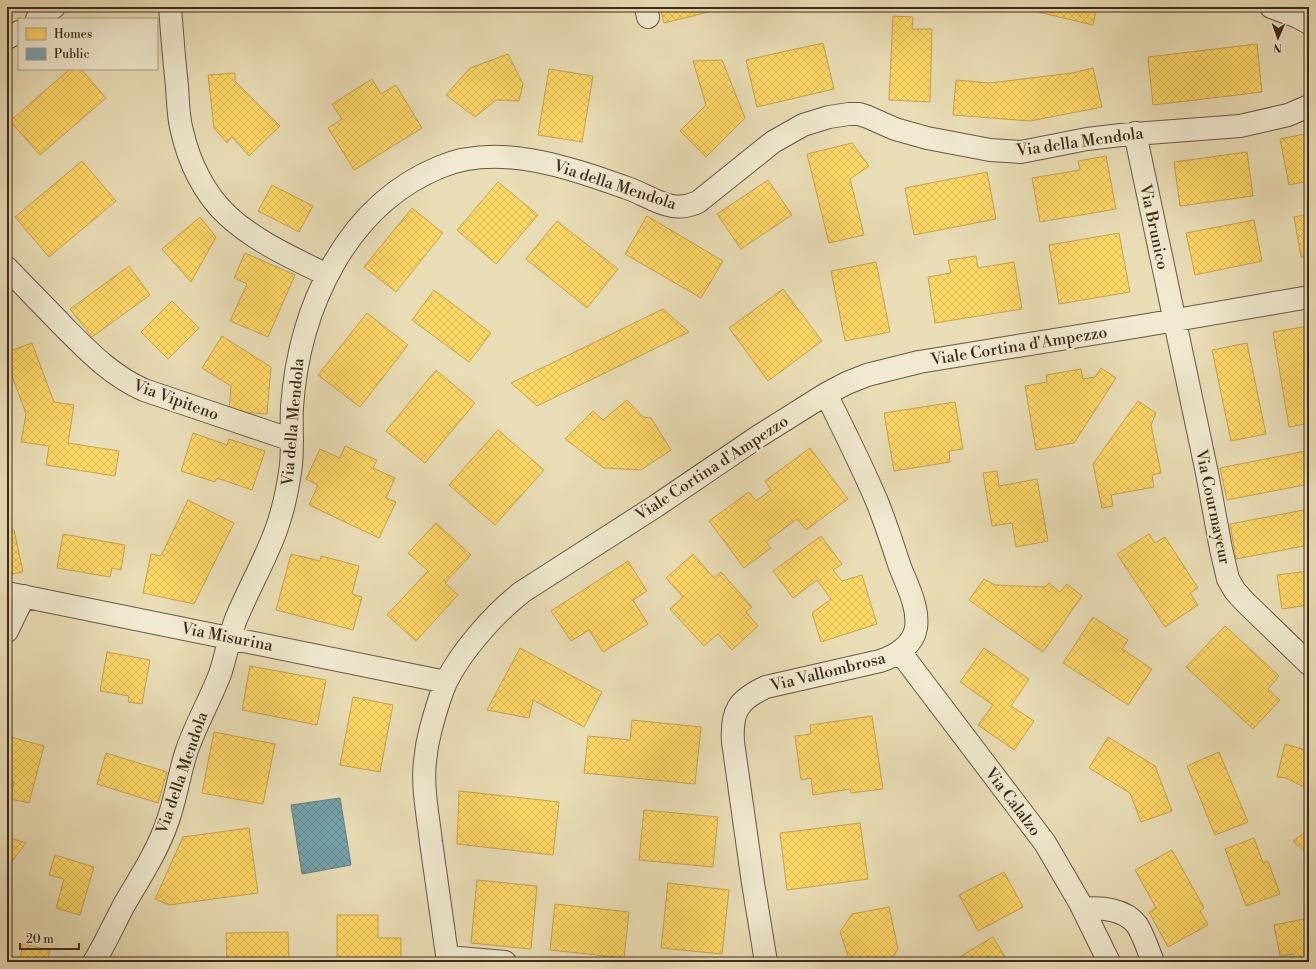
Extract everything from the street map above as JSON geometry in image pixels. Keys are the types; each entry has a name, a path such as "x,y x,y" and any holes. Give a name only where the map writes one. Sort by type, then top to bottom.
{"street":[{"path":"38,18 54,7"},
{"path":"170,7 181,130 188,154 199,178 214,200 228,216 248,232 271,247 327,275"},
{"path":"1272,7 1309,23"},
{"path":"7,38 18,32"},
{"name":"Via della Mendola","path":"94,962 153,855 168,822 188,749 220,672 236,620 275,533 285,499 291,464 292,408 299,355 308,319 318,294 335,260 362,222 394,193 416,178 458,160 472,158 520,158 568,168 630,189 670,206 680,207 690,206 698,202 757,154 782,136 809,122 829,117 859,114 895,129 926,138 1007,152 1034,150 1088,139 1135,133 1240,126 1288,115 1309,106"},
{"name":"Via Brunico","path":"1135,133 1174,321"},
{"name":"Via Vipiteno","path":"7,268 96,359 116,376 144,390 292,440"},
{"name":"Viale Cortina d'Ampezzo","path":"448,960 426,802 424,780 427,747 446,682 455,666 502,609 522,592 656,506 759,436 826,394 867,375 904,364 1174,321 1309,297"},
{"name":"Via Courmayeur","path":"1174,321 1228,579 1235,591 1245,602 1309,664"},
{"name":"Via Vallombrosa","path":"766,962 733,742 732,728 735,713 743,701 766,687 880,661 900,652 907,645 914,634 916,620 914,605 878,504 826,394"},
{"path":"7,631 16,595"},
{"name":"Via Misurina","path":"16,595 446,682"},
{"name":"Via Calalzo","path":"900,652 1045,843 1083,909 1110,962"},
{"path":"1083,909 1105,909 1126,915 1137,925 1153,962"},
{"path":"448,960 506,962"}],"building: Homes":[{"path":"660,7 729,7 664,23"},
{"path":"1017,7 1097,7 1093,25"},
{"path":"893,16 913,17 912,29 932,29 930,102 889,100"},
{"path":"823,43 834,89 757,107 746,60"},
{"path":"1257,44 1262,92 1153,105 1148,57"},
{"path":"508,54 523,84 519,101 496,100 475,117 446,95 470,68"},
{"path":"722,60 745,118 706,157 680,131 706,105 693,61"},
{"path":"1093,68 1102,107 1030,121 953,115 956,80 990,83 1072,73"},
{"path":"549,69 593,76 582,142 538,135"},
{"path":"69,70 82,70 106,98 40,155 10,121"},
{"path":"235,73 235,81 280,126 249,156 232,137 227,143 214,128 208,75"},
{"path":"372,79 381,94 396,85 422,128 354,170 328,128 342,119 332,104"},
{"path":"1309,133 1309,181 1289,185 1280,139"},
{"path":"852,143 869,166 850,179 864,235 829,243 807,154"},
{"path":"1247,152 1253,196 1180,206 1174,162"},
{"path":"1106,156 1116,209 1040,222 1032,178 1080,170 1078,161"},
{"path":"82,161 116,201 49,257 15,217"},
{"path":"987,172 996,219 914,235 905,188"},
{"path":"768,180 792,215 741,249 717,214"},
{"path":"498,182 538,215 496,264 457,230"},
{"path":"272,185 313,206 299,232 258,211"},
{"path":"412,208 443,233 396,292 364,267"},
{"path":"1309,214 1309,255 1301,257 1294,217"},
{"path":"647,216 723,261 701,298 625,254"},
{"path":"200,217 216,237 191,282 162,249"},
{"path":"1254,220 1262,261 1195,275 1186,233"},
{"path":"557,221 618,269 587,308 526,259"},
{"path":"1119,233 1130,292 1059,304 1049,245"},
{"path":"245,253 295,275 268,337 230,321 247,284 234,278"},
{"path":"976,256 978,268 1014,262 1022,309 935,323 928,277 951,273 948,260"},
{"path":"876,262 890,332 845,341 831,271"},
{"path":"129,266 150,295 92,337 70,309"},
{"path":"783,289 822,341 768,381 729,328"},
{"path":"434,290 491,333 469,362 412,320"},
{"path":"172,301 199,328 168,359 141,332"},
{"path":"663,309 689,332 537,406 511,383"},
{"path":"367,313 408,345 360,407 318,375"},
{"path":"1309,326 1309,423 1289,427 1273,332"},
{"path":"222,336 271,367 267,414 229,411 231,386 202,368"},
{"path":"32,343 54,402 74,405 68,443 119,451 115,476 46,465 49,446 21,442 26,414 7,362 7,352"},
{"path":"1247,343 1266,434 1231,441 1212,350"},
{"path":"1101,368 1116,378 1074,443 1036,450 1025,386 1047,382 1046,375 1081,369 1083,379 1095,377"},
{"path":"436,370 475,403 425,463 386,431"},
{"path":"627,400 643,417 651,418 671,450 641,470 604,468 565,439 593,411 603,420"},
{"path":"1138,401 1156,413 1151,425 1161,473 1152,475 1154,487 1111,495 1113,506 1102,508 1093,464"},
{"path":"955,402 963,449 949,451 950,462 894,471 884,413"},
{"path":"498,430 544,470 495,525 449,485"},
{"path":"193,433 227,445 229,439 265,451 252,490 217,478 215,482 181,471"},
{"path":"345,446 377,460 373,468 395,478 386,498 396,502 379,538 309,505 318,485 306,479 320,449 340,458"},
{"path":"810,448 848,499 806,530 797,519 766,542 771,548 744,568 709,521 749,492 756,501 771,490 765,481"},
{"path":"1306,451 1309,466 1309,484 1227,500 1220,468"},
{"path":"997,471 999,486 1037,479 1048,541 1016,547 1012,523 992,526 983,473"},
{"path":"188,500 234,523 194,604 143,593 151,554 161,556"},
{"path":"1309,509 1309,545 1236,559 1230,524"},
{"path":"7,523 9,531 14,530 23,572 7,575"},
{"path":"436,523 471,555 445,583 458,595 416,641 387,615 428,571 408,553"},
{"path":"63,534 125,545 121,570 112,568 110,577 57,568"},
{"path":"1149,534 1155,543 1165,537 1198,588 1190,593 1198,605 1165,627 1117,554"},
{"path":"821,536 842,564 833,570 842,581 862,575 877,624 821,642 812,613 831,599 817,580 793,598 773,571"},
{"path":"291,554 320,561 321,556 359,566 352,594 362,597 353,630 276,610"},
{"path":"693,554 714,578 721,572 752,607 746,612 758,626 732,650 718,634 704,646 670,609 683,597 666,578"},
{"path":"628,561 647,591 633,600 648,624 603,652 589,630 571,641 551,611"},
{"path":"1309,571 1309,605 1282,609 1277,575"},
{"path":"984,579 995,585 1045,587 1049,583 1060,592 1067,584 1082,596 1043,652 969,600"},
{"path":"1093,617 1128,640 1122,649 1152,669 1128,705 1063,663"},
{"path":"1225,626 1279,676 1268,689 1280,700 1253,729 1186,667"},
{"path":"520,648 602,692 584,727 533,700 529,718 487,710"},
{"path":"984,648 1029,679 1011,706 1034,721 1014,750 978,725 993,705 960,682"},
{"path":"107,652 150,660 142,704 128,702 129,696 100,691"},
{"path":"250,666 326,680 317,725 242,710"},
{"path":"353,697 393,705 380,772 340,765"},
{"path":"872,716 883,789 851,793 850,789 813,795 811,778 801,780 795,736 811,734 810,725"},
{"path":"632,720 701,727 695,784 584,773 588,736 630,740"},
{"path":"214,732 275,744 263,804 202,793"},
{"path":"7,736 44,746 29,803 10,799 14,782 7,780"},
{"path":"1108,737 1155,766 1172,811 1141,822 1130,793 1089,768"},
{"path":"1285,744 1309,751 1309,796 1304,787 1286,778 1277,777"},
{"path":"1219,752 1248,822 1215,835 1187,766"},
{"path":"106,753 167,772 158,803 97,784"},
{"path":"459,791 559,802 553,855 457,844"},
{"path":"644,810 718,817 713,867 639,860"},
{"path":"860,823 868,879 787,890 780,833"},
{"path":"1309,826 1309,856 1293,841 1303,834"},
{"path":"249,828 258,893 169,905 155,899 183,837"},
{"path":"7,837 26,843 7,868"},
{"path":"1254,838 1263,863 1268,861 1280,894 1246,906 1225,849"},
{"path":"1172,850 1204,908 1200,911 1208,925 1168,947 1149,912 1156,908 1135,870"},
{"path":"55,855 94,867 80,915 56,908 64,879 49,875"},
{"path":"1004,872 1023,907 978,931 959,895"},
{"path":"477,880 537,886 531,949 471,943"},
{"path":"668,883 729,890 722,954 661,948"},
{"path":"555,904 629,912 624,958 550,950"},
{"path":"889,907 898,949 890,962 850,962 840,932 852,914"},
{"path":"337,915 378,915 378,938 401,938 401,962 337,962"},
{"path":"1309,918 1309,962 1294,962 1293,954 1280,956 1274,925"},
{"path":"288,932 289,962 227,962 226,933"},
{"path":"993,937 1008,962 958,962 956,959"},
{"path":"23,944 50,950 47,962 19,962"}],"building: Public":[{"path":"340,798 351,865 302,874 291,805"}]}
